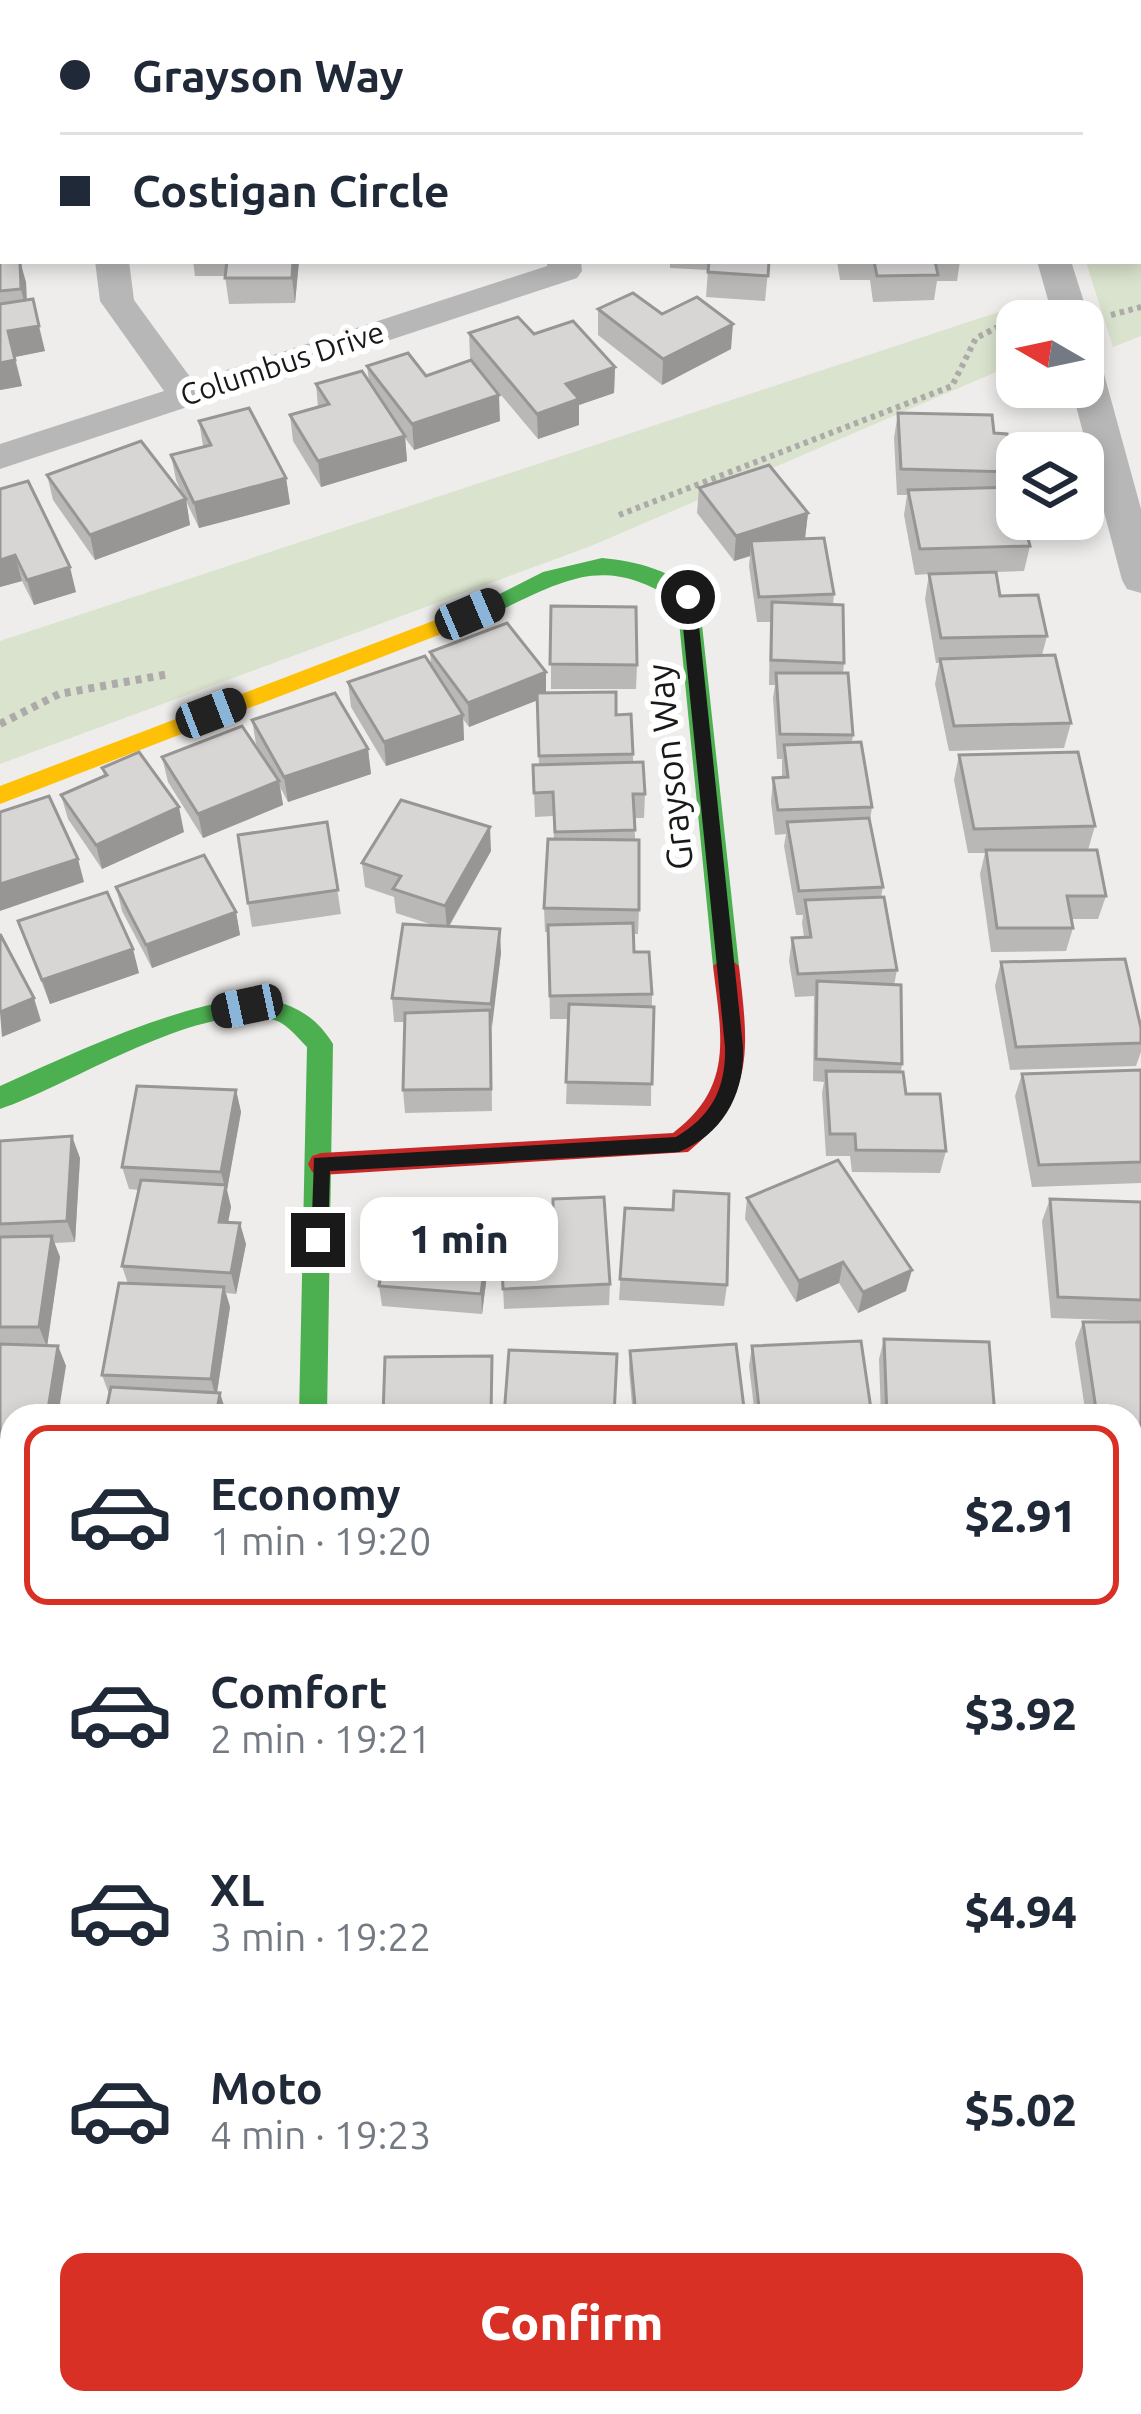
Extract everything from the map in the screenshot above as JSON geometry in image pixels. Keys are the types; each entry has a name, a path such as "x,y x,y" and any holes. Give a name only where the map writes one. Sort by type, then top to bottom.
{"street":[{"path":"112,264 117,302 185,395"},
{"path":"1055,264 1066,300"},
{"name":"Columbus Drive","path":"0,457 565,266"},
{"path":"1098,408 1132,514 1141,580"},
{"name":"Grayson Way","path":"0,795 470,614 572,569 603,563 633,565 661,577 688,597 734,1047 735,1078 723,1104 704,1130 679,1144 321,1164"},
{"path":"0,1098 202,1016 247,1006 274,1007 320,1044 313,1404"}],"green space":[{"path":"1087,264 1141,264 1141,336 1113,347 1104,300 1098,300"},
{"path":"996,313 996,372 591,546 0,764 0,641"}],"building":[{"path":"0,264 20,264 21,289 0,291"},
{"path":"227,264 293,264 292,278 225,278"},
{"path":"709,264 769,264 768,276 708,272"},
{"path":"875,264 936,264 938,275 877,276"},
{"path":"633,293 662,314 697,297 733,324 663,359 598,309"},
{"path":"33,299 39,326 8,331 15,360 0,363 0,304"},
{"path":"518,317 534,334 573,321 615,367 566,384 579,399 537,414 469,333"},
{"path":"408,353 426,376 471,360 499,395 412,424 367,366"},
{"path":"362,371 405,436 318,461 290,415 329,404 316,384"},
{"path":"249,408 286,478 194,503 171,455 211,445 199,421"},
{"path":"898,413 992,415 996,472 901,469"},
{"path":"141,441 186,499 90,535 47,475"},
{"path":"769,465 808,513 736,536 699,488"},
{"path":"28,481 70,567 27,580 15,555 0,560 0,489"},
{"path":"996,488 996,540 1028,540 1030,546 920,549 908,490"},
{"path":"824,538 834,594 759,597 751,541"},
{"path":"996,572 1000,596 1038,595 1047,636 941,638 929,574"},
{"path":"772,602 843,605 844,663 771,660"},
{"path":"551,606 636,607 637,665 550,664"},
{"path":"507,623 546,672 468,703 430,652"},
{"path":"1055,655 1071,723 954,726 940,659"},
{"path":"425,656 463,715 384,742 348,682"},
{"path":"776,673 848,673 853,735 780,734"},
{"path":"616,692 616,715 631,714 633,754 539,756 537,693"},
{"path":"335,693 368,749 284,777 252,720"},
{"path":"242,726 279,781 198,814 162,757"},
{"path":"861,742 872,807 778,810 773,778 788,777 784,745"},
{"path":"139,752 179,807 96,845 61,795 107,775 102,768"},
{"path":"1078,752 1095,826 974,829 959,755"},
{"path":"643,762 645,794 633,794 635,830 555,832 553,792 534,793 533,765"},
{"path":"49,796 78,859 0,884 0,812"},
{"path":"401,800 490,827 445,906 393,889 401,876 362,863"},
{"path":"869,818 883,887 799,891 787,822"},
{"path":"327,822 338,890 248,903 238,835"},
{"path":"548,839 639,840 639,910 544,908"},
{"path":"986,850 1097,850 1106,896 1067,896 1073,928 997,928"},
{"path":"204,855 236,912 146,945 116,887"},
{"path":"107,892 133,949 42,980 18,921"},
{"path":"884,897 897,970 798,974 792,938 811,937 805,900"},
{"path":"633,923 634,952 649,952 652,994 550,996 548,925"},
{"path":"403,924 500,929 491,1004 392,998"},
{"path":"0,934 34,998 0,1012"},
{"path":"1125,959 1141,1043 1016,1047 1001,962"},
{"path":"817,981 901,985 902,1064 816,1059"},
{"path":"569,1004 654,1007 652,1084 566,1082"},
{"path":"490,1010 491,1089 403,1090 405,1013"},
{"path":"1141,1070 1141,1162 1039,1165 1022,1074"},
{"path":"826,1071 903,1072 906,1094 940,1094 946,1151 856,1150 855,1134 830,1134"},
{"path":"137,1086 236,1090 221,1172 122,1167"},
{"path":"72,1136 67,1221 0,1224 0,1141"},
{"path":"838,1160 912,1270 863,1292 843,1262 799,1281 747,1198"},
{"path":"141,1180 226,1185 219,1222 240,1223 231,1273 122,1266"},
{"path":"674,1191 729,1194 727,1285 620,1279 625,1208 673,1210"},
{"path":"604,1197 610,1284 503,1289 500,1214 553,1212 553,1199"},
{"path":"1050,1199 1141,1202 1141,1300 1058,1297"},
{"path":"392,1207 491,1214 481,1294 379,1286"},
{"path":"52,1236 39,1327 0,1327 0,1237"},
{"path":"119,1283 224,1287 211,1379 102,1375"},
{"path":"1083,1322 1141,1322 1141,1404 1095,1404"},
{"path":"884,1339 989,1342 994,1404 887,1404"},
{"path":"861,1341 870,1404 759,1404 752,1346"},
{"path":"0,1344 58,1346 49,1404 0,1404"},
{"path":"736,1344 744,1404 635,1404 630,1351"},
{"path":"509,1350 617,1354 615,1404 505,1404"},
{"path":"492,1356 491,1404 383,1404 385,1357"},
{"path":"111,1387 220,1393 218,1404 107,1404"}],"traffic: fast":[{"path":"467,616 551,577 602,565 657,578 688,597 726,966"},
{"path":"0,1098 138,1037 216,1012 276,1009 306,1029 320,1044 313,1404"}],"traffic: slow":[{"path":"0,795 467,616"}],"traffic: jam":[{"path":"321,1164 679,1144 702,1126 727,1087 733,1042 726,966"}],"route":[{"path":"318,1240 321,1164 679,1144 704,1130 723,1104 735,1078 734,1047 688,597"}]}
